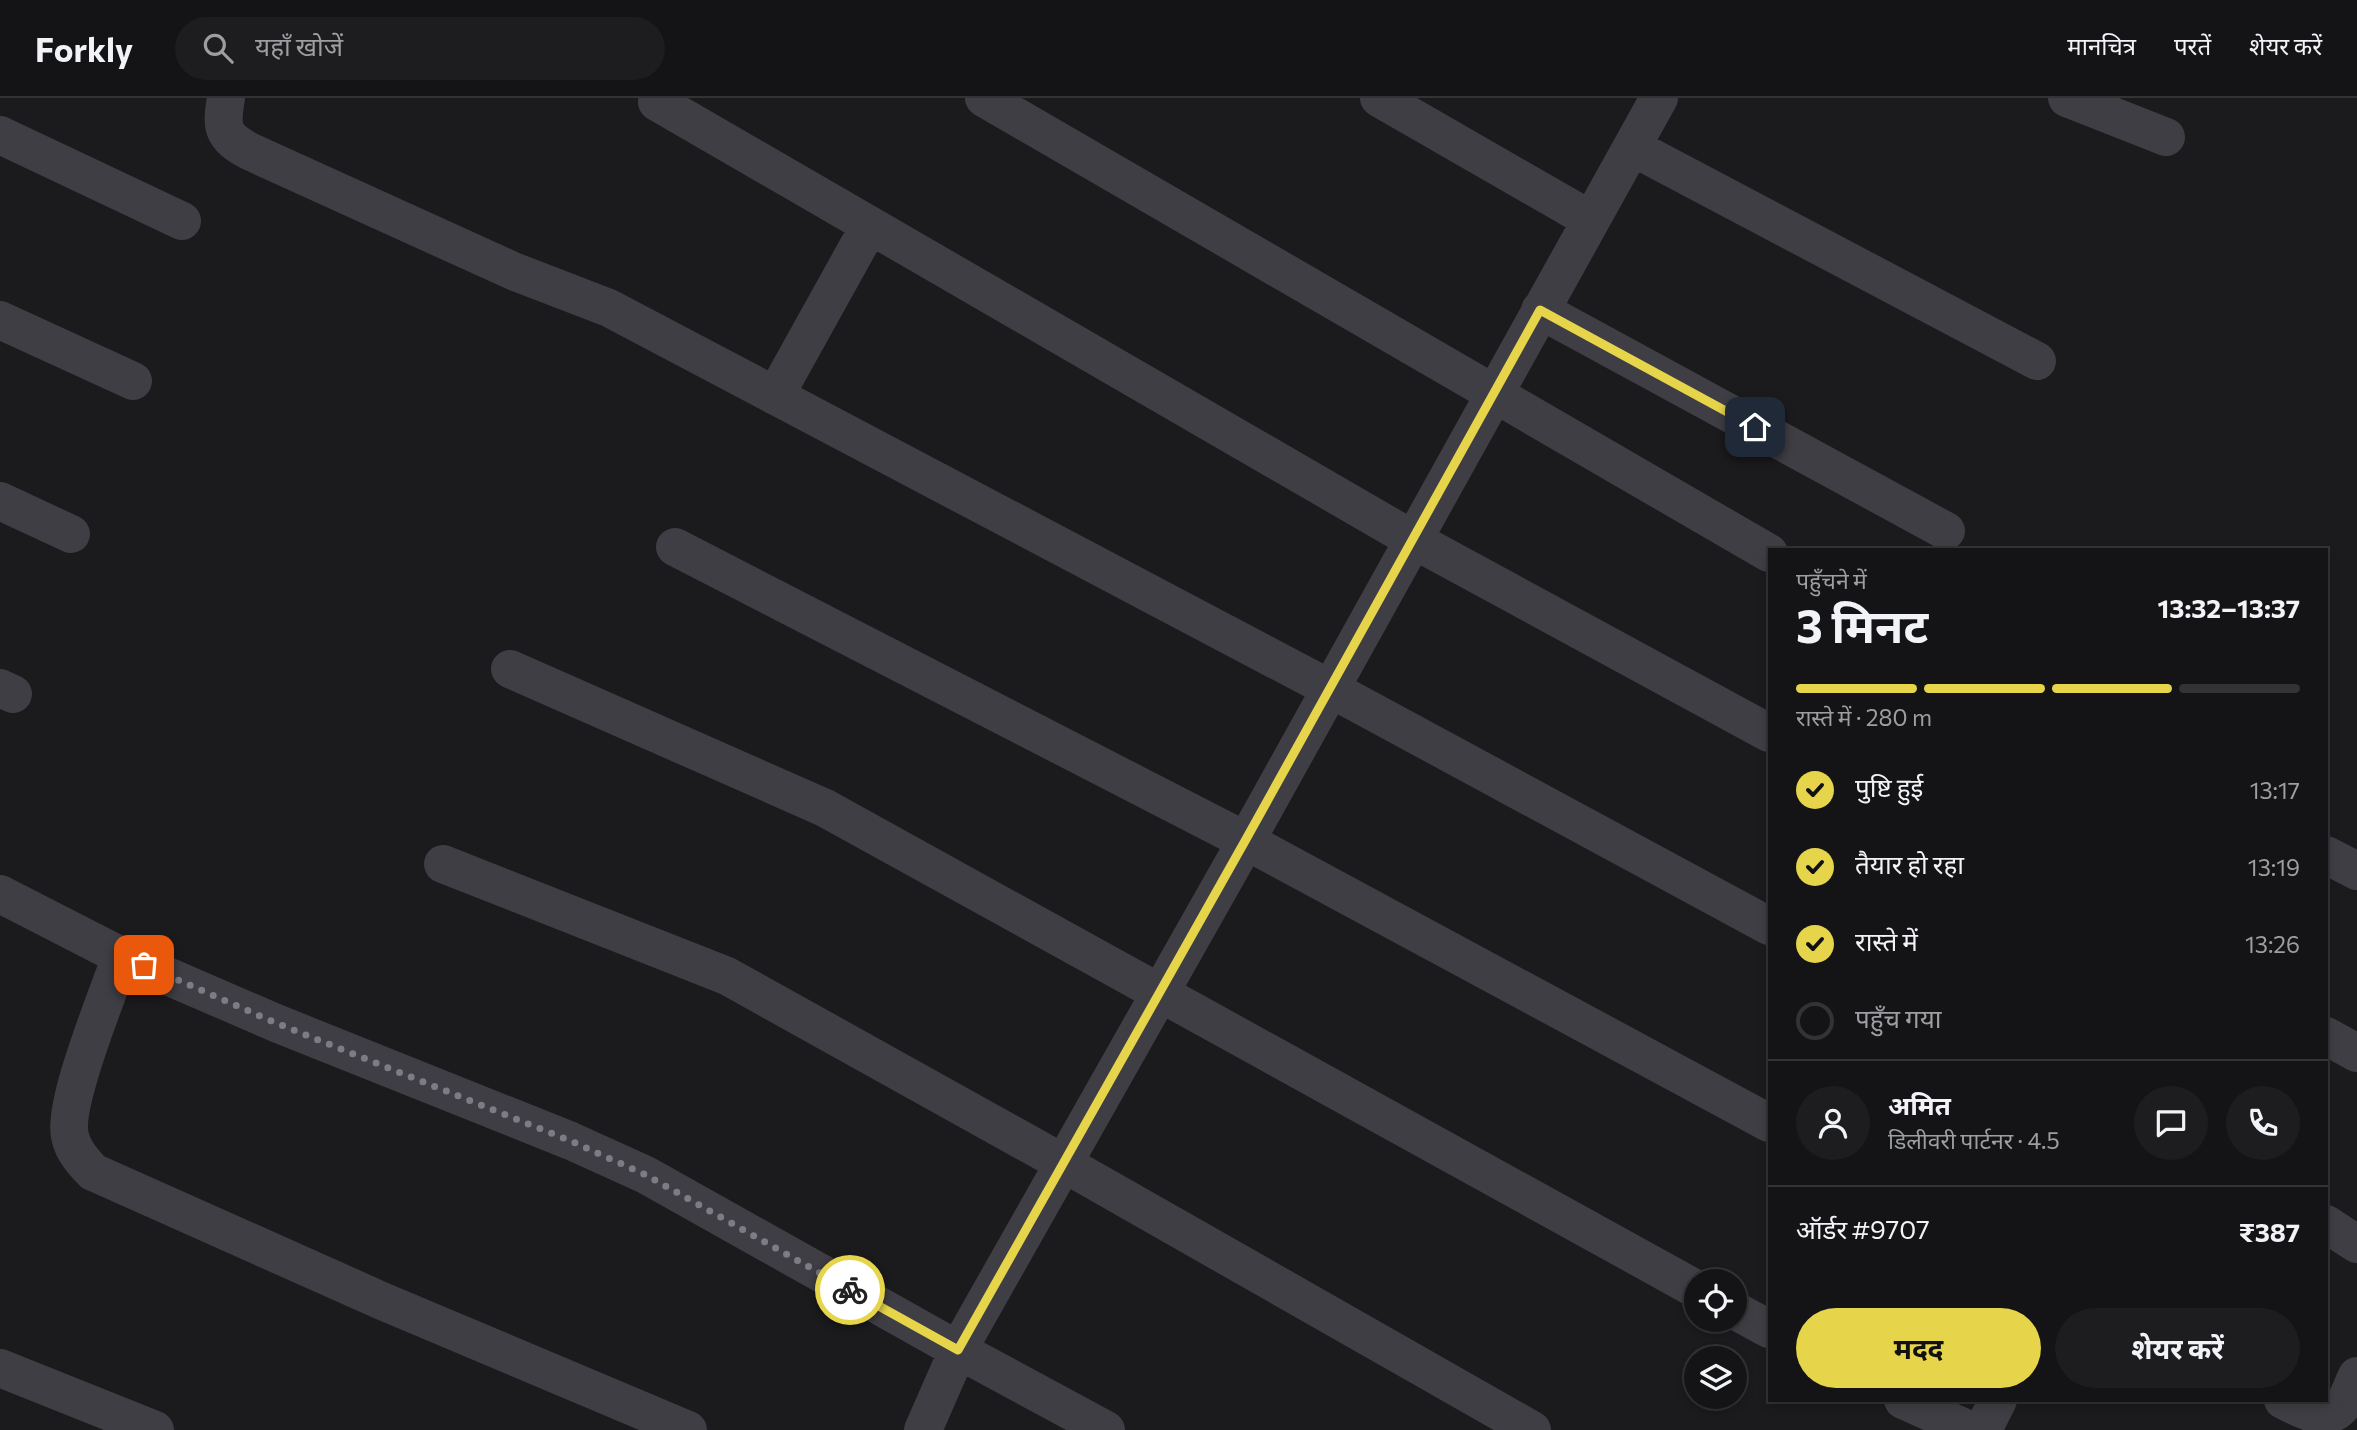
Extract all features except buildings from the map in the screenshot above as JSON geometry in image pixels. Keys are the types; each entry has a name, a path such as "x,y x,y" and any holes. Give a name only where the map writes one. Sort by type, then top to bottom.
{"street":[{"path":"226,98 223,119 225,133 249,151 513,271 609,308 1329,688 1768,925"},
{"path":"984,98 1768,552"},
{"path":"1379,98 1591,220"},
{"path":"923,1430 958,1350 1659,98"},
{"path":"2067,98 2166,137"},
{"path":"657,102 1412,539 1768,732"},
{"path":"0,135 182,221"},
{"path":"1632,147 2037,361"},
{"path":"775,396 870,225"},
{"path":"1540,310 1946,531"},
{"path":"0,320 134,381"},
{"path":"0,501 71,534"},
{"path":"675,547 1245,841 1768,1122"},
{"path":"510,669 825,808 1684,1282"},
{"path":"2328,856 2357,871"},
{"path":"443,864 727,976 1063,1163 1532,1430"},
{"path":"0,894 121,956 276,1023 571,1141 646,1175 1106,1430"},
{"path":"121,956 72,1100 69,1135 79,1158 93,1172 382,1301 688,1430"},
{"path":"2328,1036 2357,1053"},
{"path":"2328,1225 2357,1244"},
{"path":"1747,1317 1768,1328"},
{"path":"0,1368 155,1430"},
{"path":"2287,1402 2300,1409 2328,1415 2341,1408 2357,1376"},
{"path":"1907,1402 1970,1430"},
{"path":"1983,1430 1997,1402"}],"way so far":[{"path":"144,965 276,1023 571,1141 646,1175 850,1290"}],"route":[{"path":"850,1290 958,1350 1540,310 1755,427"}]}
